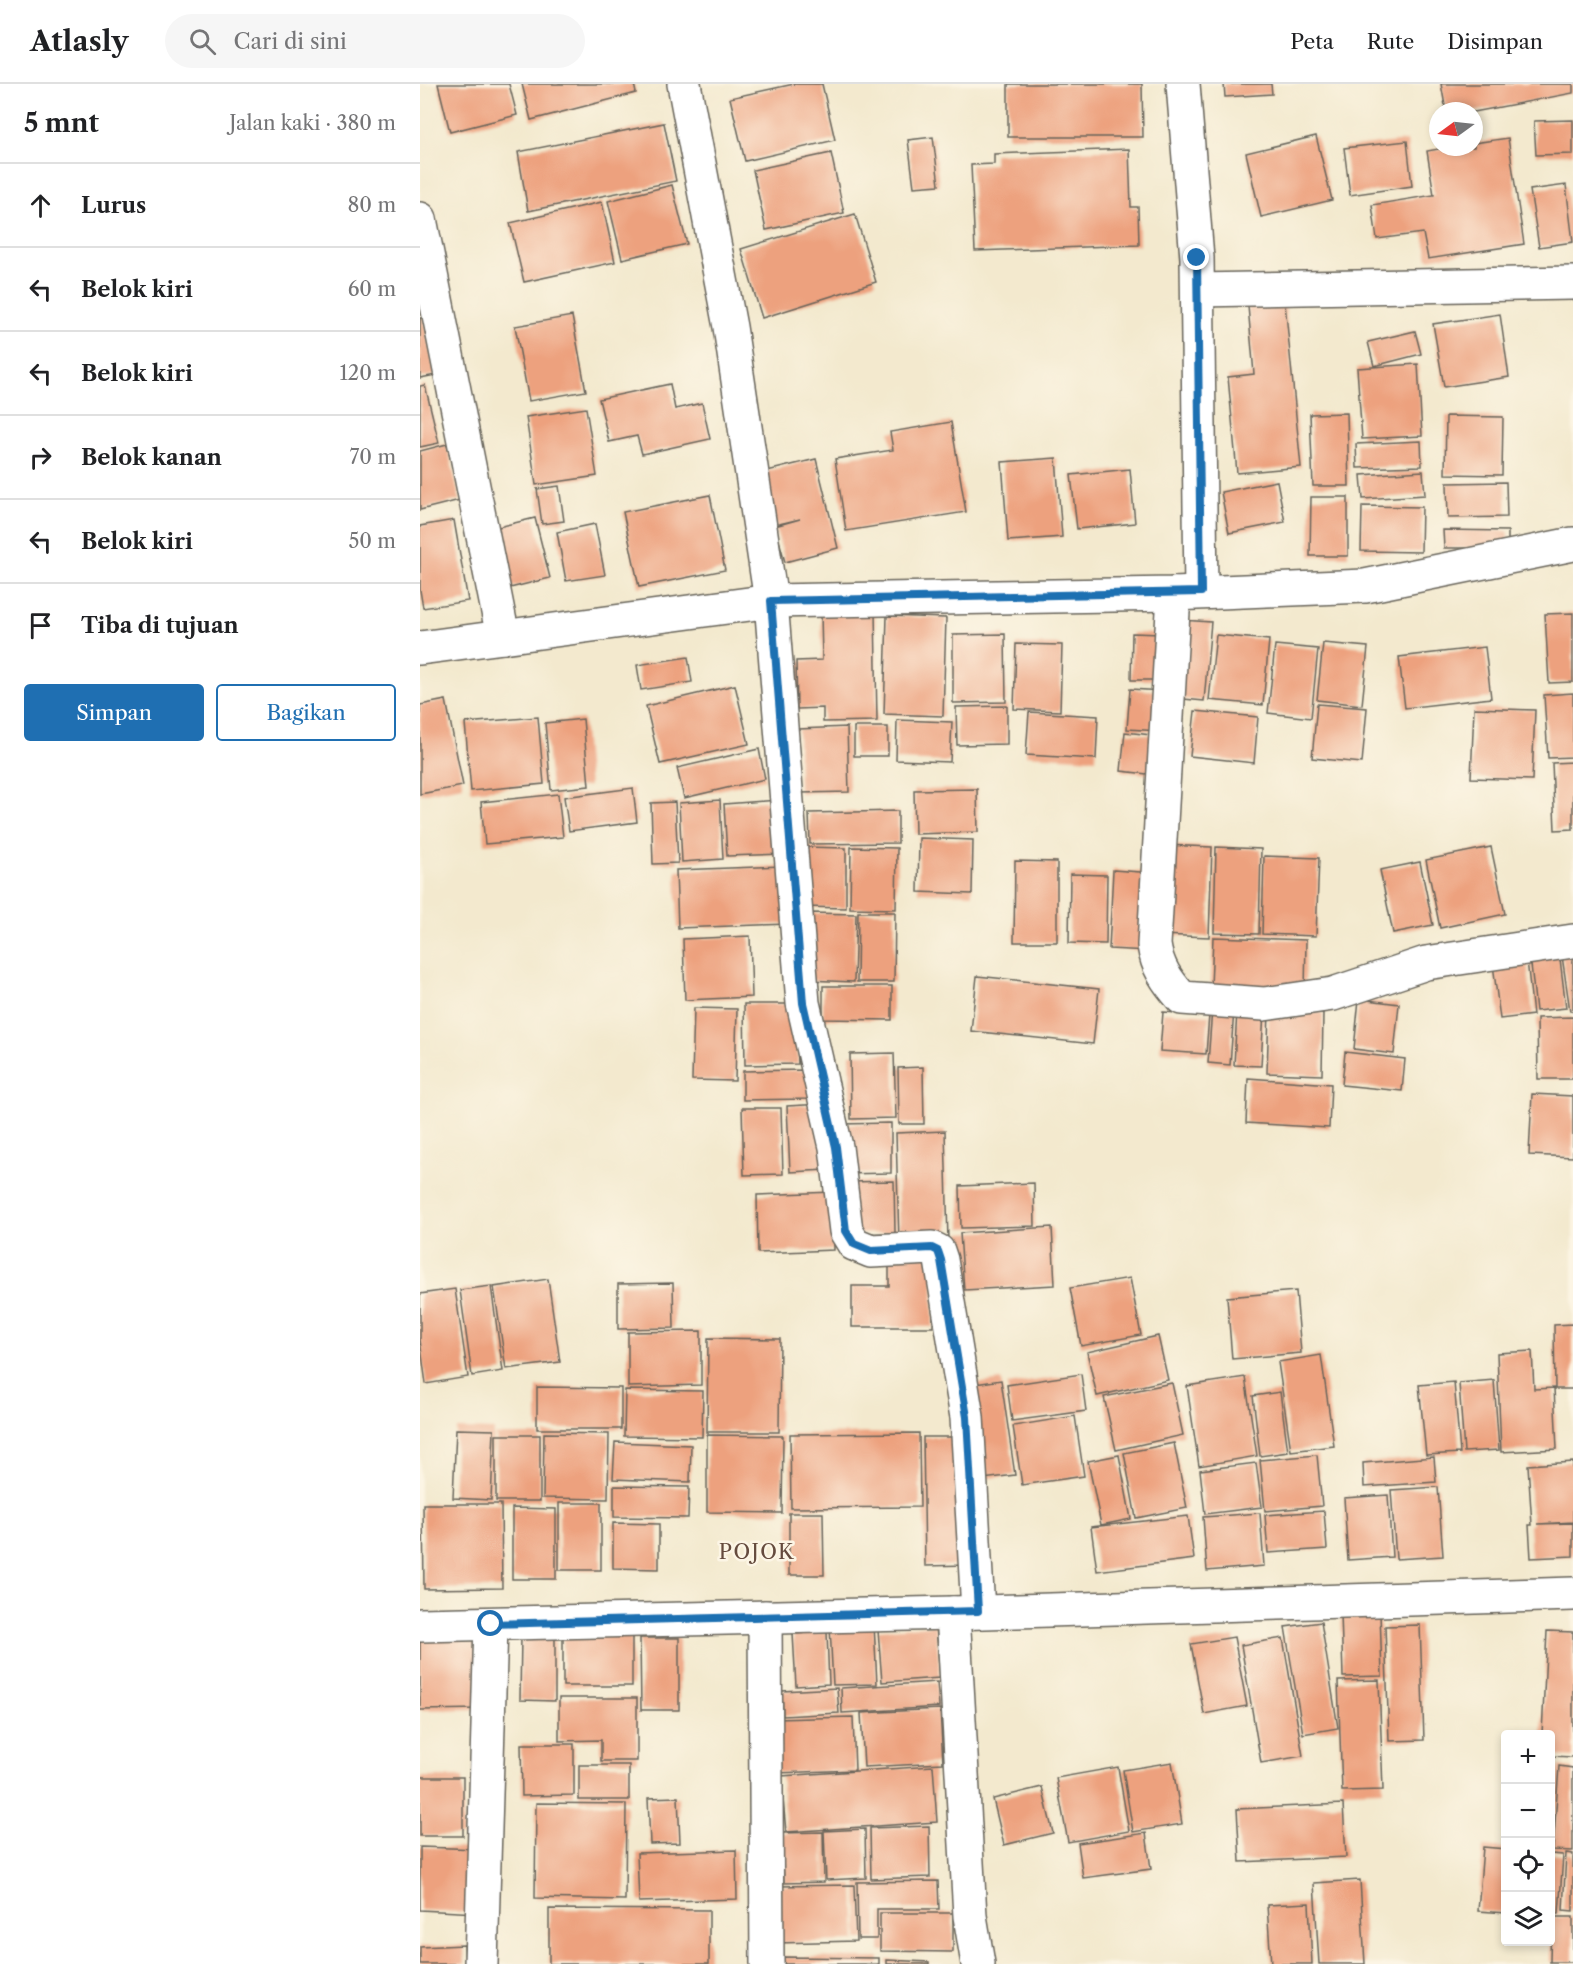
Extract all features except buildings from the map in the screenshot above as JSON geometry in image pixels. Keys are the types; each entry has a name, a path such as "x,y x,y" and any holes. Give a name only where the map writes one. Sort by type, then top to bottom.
{"street":[{"path":"684,84 730,327 771,601 803,1003 836,1147 846,1231 854,1244 871,1251 932,1248 938,1251 967,1417 966,1612 970,1916 978,1964"},
{"path":"1184,84 1198,290 1187,593 1154,945 1156,960 1166,980 1182,998 1264,1004 1333,994 1426,963 1573,941"},
{"path":"420,219 503,637"},
{"path":"1198,290 1573,283"},
{"path":"420,648 771,601 1187,593 1365,586 1573,544"},
{"path":"420,1625 1573,1594"},
{"path":"765,1617 766,1964"},
{"path":"481,1964 491,1624"}],"district":[{"name":"POJOK","path":"757,1552"}],"route":[{"path":"491,1624 978,1611 967,1417 938,1251 932,1248 871,1251 854,1244 846,1231 836,1147 803,1003 771,601 1201,592 1197,258"}]}
